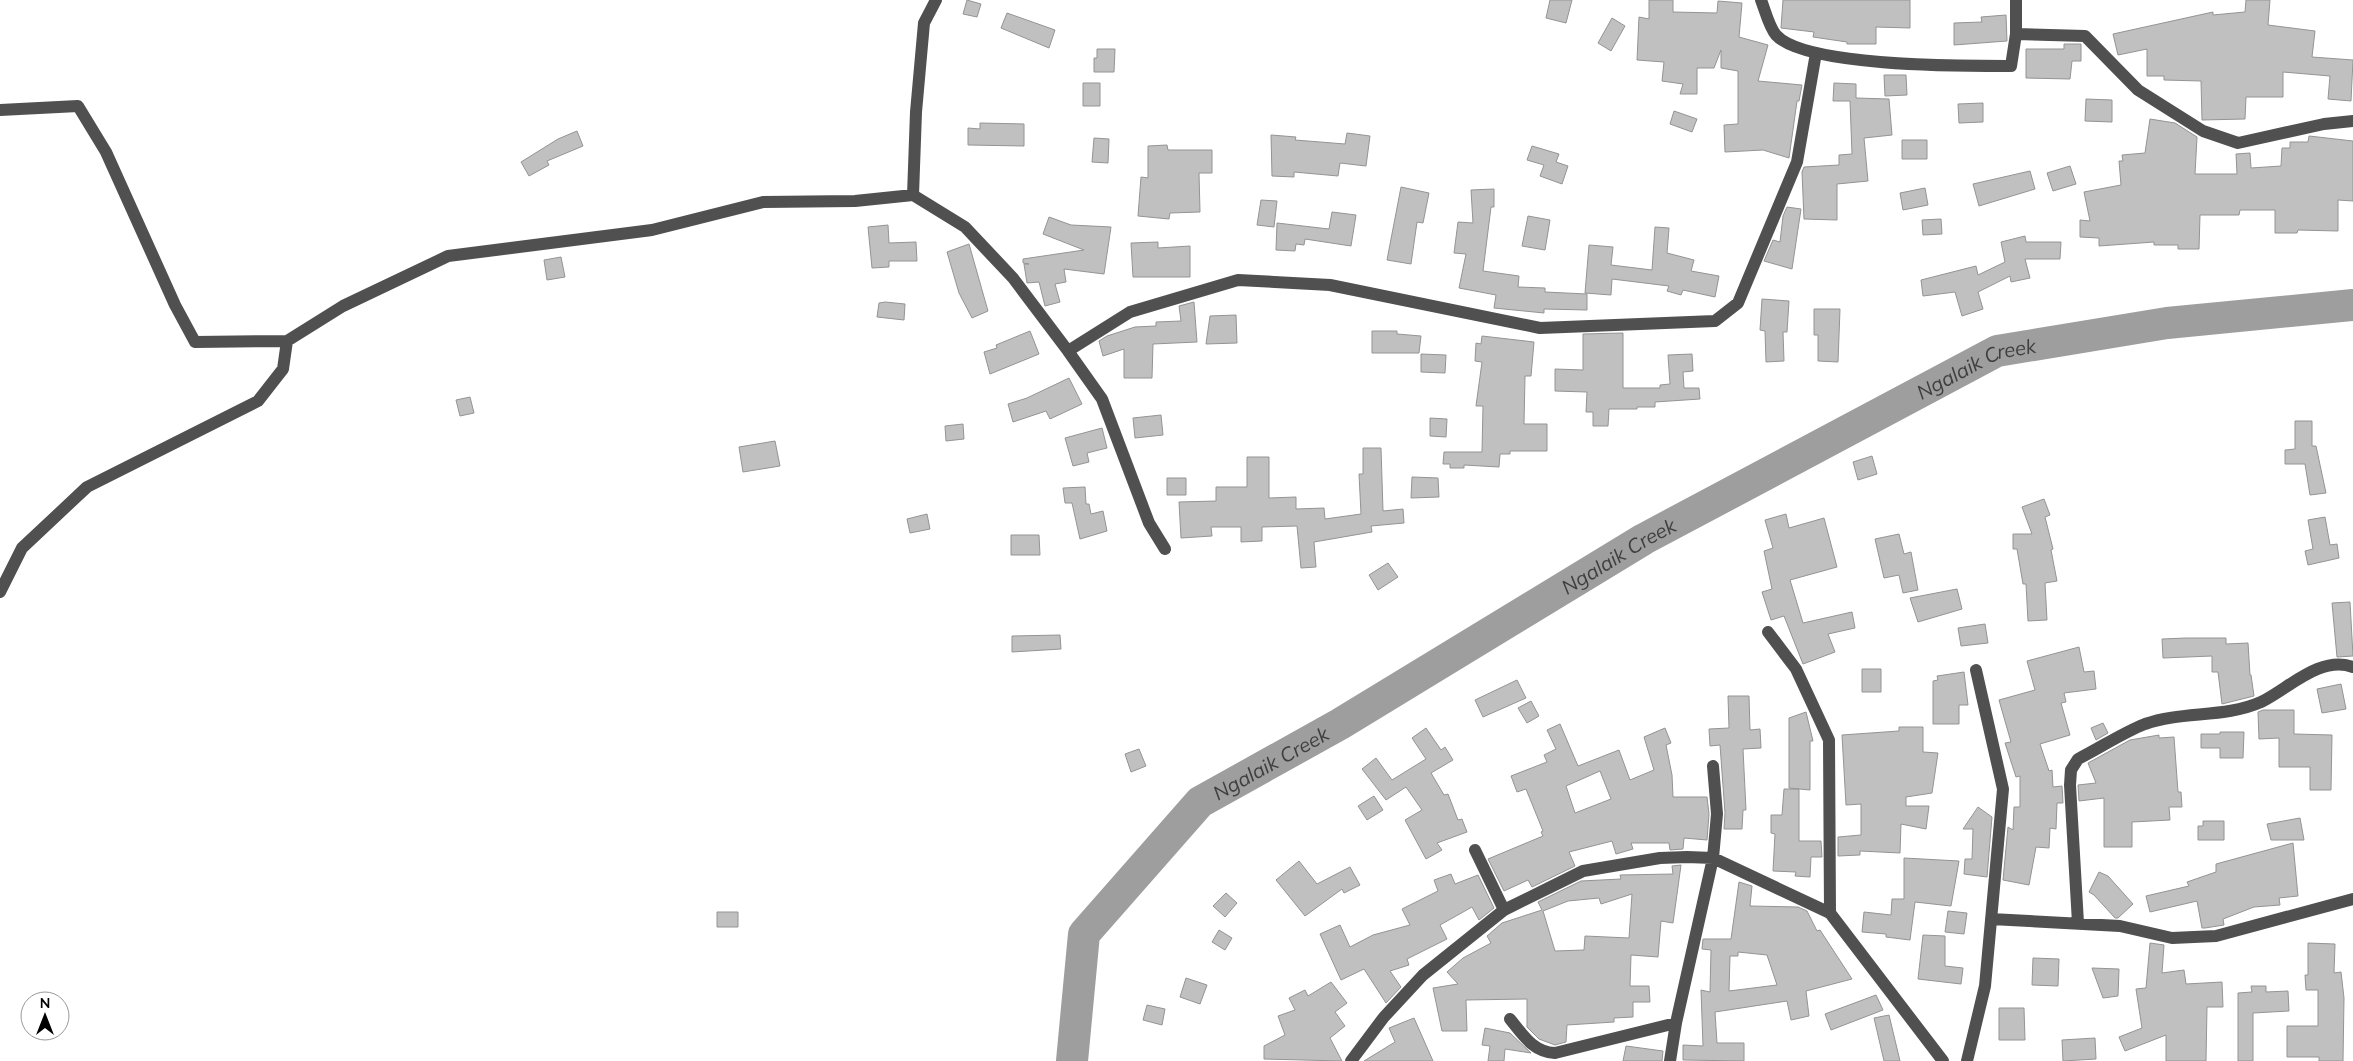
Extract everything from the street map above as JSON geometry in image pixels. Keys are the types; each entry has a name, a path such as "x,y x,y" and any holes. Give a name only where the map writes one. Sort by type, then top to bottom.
{"street":[{"path":"913,195 916,112 924,24 936,0"},
{"path":"1761,0 1776,35 1796,48 1887,64 2011,66 2016,34 2016,0"},
{"path":"2016,34 2085,36 2138,90 2203,131 2238,143 2324,124 2353,121"},
{"path":"1068,351 1130,312 1238,280 1330,285 1540,328 1715,322 1738,304 1796,162 1816,53"},
{"path":"0,110 78,106 106,152 175,305 195,342 287,341 343,306 448,256 652,230 763,202 855,201 913,195 964,227 1013,278 1068,351 1102,399 1149,523 1165,549"},
{"path":"0,592 22,548 87,487 258,401 284,370 287,341"},
{"path":"1768,632 1796,669 1830,740 1830,913"},
{"path":"2078,924 2070,785 2071,770 2078,759 2145,724 2244,708 2260,702 2315,670 2334,664 2353,667"},
{"path":"1967,1061 1985,986 2003,789 1976,670"},
{"path":"1670,1061 1676,1023 1713,858 1717,814 1713,766"},
{"path":"1475,850 1504,910"},
{"path":"1351,1061 1384,1017 1423,975 1504,910 1583,871 1660,858 1713,858 1830,913 1943,1061"},
{"path":"1991,919 2120,926 2172,938 2216,936 2353,899"},
{"path":"1510,1020 1530,1043 1543,1052 1555,1053 1676,1023"}],"building":[{"path":"967,0 981,4 977,17 963,14"},
{"path":"1550,0 1572,0 1566,23 1546,18"},
{"path":"1649,0 1673,0 1673,12 1717,13 1718,1 1742,3 1739,37 1768,45 1758,81 1802,85 1799,101 1797,101 1789,158 1763,150 1725,152 1724,125 1738,124 1738,71 1721,68 1721,50 1714,68 1697,68 1697,94 1680,94 1683,84 1662,81 1664,62 1637,60 1639,17 1649,19"},
{"path":"1783,0 1910,0 1910,28 1876,27 1876,44 1847,44 1847,42 1813,37 1814,32 1781,28"},
{"path":"2246,0 2270,0 2268,25 2315,31 2312,57 2353,60 2351,101 2328,99 2330,76 2283,72 2283,97 2246,97 2245,119 2202,120 2201,81 2164,80 2164,76 2147,76 2147,49 2118,55 2113,34 2213,12 2213,15 2245,12"},
{"path":"1007,13 1055,30 1049,48 1001,28"},
{"path":"2006,15 2007,41 1954,45 1954,23 1982,22 1981,17"},
{"path":"1612,18 1625,26 1611,51 1598,43"},
{"path":"2064,44 2081,44 2081,61 2072,61 2070,79 2026,78 2026,49 2064,49"},
{"path":"1097,49 1115,49 1114,72 1094,72 1094,58 1097,58"},
{"path":"1884,75 1906,75 1907,95 1885,96"},
{"path":"1083,83 1100,83 1100,106 1083,106"},
{"path":"1834,83 1856,84 1856,98 1889,99 1892,135 1864,138 1868,181 1837,184 1837,220 1804,219 1802,172 1804,167 1839,165 1839,155 1852,154 1850,101 1833,101"},
{"path":"2086,99 2112,100 2112,122 2085,121"},
{"path":"1983,103 1983,122 1959,123 1958,104"},
{"path":"1674,111 1697,119 1692,132 1670,124"},
{"path":"2150,119 2175,123 2197,137 2195,174 2237,174 2236,154 2250,153 2251,168 2281,166 2282,148 2290,148 2290,142 2308,142 2309,136 2353,141 2353,201 2338,200 2338,231 2298,230 2297,233 2275,233 2275,210 2240,210 2239,215 2200,215 2199,249 2178,249 2178,245 2154,245 2154,242 2099,246 2099,238 2080,237 2080,220 2090,221 2084,192 2121,185 2119,161 2123,161 2122,155 2145,153"},
{"path":"980,123 1024,124 1024,146 968,145 968,128 980,129"},
{"path":"577,131 583,146 547,161 549,165 529,176 521,162 558,139"},
{"path":"1347,133 1370,136 1366,166 1340,163 1338,176 1294,172 1294,177 1272,176 1271,135 1296,137 1295,140 1345,144"},
{"path":"1094,138 1109,139 1108,163 1092,162"},
{"path":"1902,140 1927,140 1927,159 1902,159"},
{"path":"1167,145 1168,150 1212,150 1212,173 1199,173 1200,212 1170,213 1169,219 1138,216 1141,177 1148,178 1148,146"},
{"path":"1532,146 1559,154 1556,162 1568,166 1562,184 1540,176 1544,165 1527,160"},
{"path":"2070,166 2076,184 2053,191 2047,173"},
{"path":"2030,171 2035,189 1979,206 1973,184"},
{"path":"1401,187 1429,193 1423,223 1417,222 1411,264 1387,260"},
{"path":"1925,188 1928,205 1903,210 1900,193"},
{"path":"1494,189 1494,207 1491,207 1483,271 1519,276 1518,287 1545,288 1545,292 1587,294 1587,310 1544,309 1544,313 1494,308 1496,295 1459,288 1466,254 1454,253 1458,222 1473,223 1471,190"},
{"path":"1261,200 1277,201 1274,227 1257,225"},
{"path":"1787,207 1801,209 1792,269 1764,261 1773,240 1780,242 1783,216"},
{"path":"1332,212 1356,215 1351,246 1305,239 1304,245 1296,244 1295,251 1276,250 1277,223 1329,229"},
{"path":"1528,216 1550,220 1545,250 1522,246"},
{"path":"1049,217 1071,225 1111,227 1104,274 1064,269 1066,282 1055,284 1060,302 1045,306 1039,282 1027,283 1024,264 1029,264 1023,263 1023,259 1084,250 1043,234"},
{"path":"1941,219 1942,234 1923,235 1922,220"},
{"path":"888,225 889,243 916,242 917,261 889,261 889,267 872,268 868,227"},
{"path":"1655,227 1669,228 1667,253 1694,260 1691,271 1719,276 1715,297 1683,290 1681,295 1667,291 1669,286 1612,279 1611,295 1585,293 1589,245 1613,247 1611,265 1652,270"},
{"path":"2025,236 2026,242 2061,242 2060,259 2025,259 2030,278 2011,282 2010,276 1978,292 1983,309 1962,316 1955,292 1923,296 1921,280 1976,266 1978,275 2005,262 2001,242"},
{"path":"1158,242 1158,248 1190,246 1190,277 1133,277 1131,243"},
{"path":"969,244 988,311 972,318 959,293 947,252"},
{"path":"561,257 565,277 547,280 544,260"},
{"path":"1762,299 1789,301 1787,332 1783,332 1784,361 1766,362 1765,331 1760,330"},
{"path":"1194,302 1197,342 1153,344 1152,378 1124,378 1124,349 1103,356 1099,341 1107,336 1135,327 1156,326 1156,322 1181,321 1179,306"},
{"path":"879,303 905,304 904,320 877,317"},
{"path":"1814,309 1840,309 1838,362 1818,361 1818,335 1814,335"},
{"path":"1236,315 1237,343 1206,344 1210,316"},
{"path":"1030,331 1039,354 990,374 984,352 997,348 996,345"},
{"path":"1372,331 1397,331 1397,334 1421,336 1419,353 1372,353"},
{"path":"1623,333 1623,388 1660,388 1660,385 1670,384 1668,355 1692,354 1693,371 1683,372 1684,388 1699,388 1700,399 1655,402 1655,407 1637,407 1637,409 1609,409 1608,426 1593,426 1593,412 1586,412 1587,392 1555,391 1555,369 1583,370 1583,334"},
{"path":"1482,336 1534,342 1531,376 1525,376 1524,424 1547,424 1547,451 1510,451 1510,454 1500,454 1499,467 1464,465 1464,468 1450,468 1450,464 1443,464 1444,452 1482,452 1483,406 1476,406 1482,362 1475,361 1476,343 1481,344"},
{"path":"1421,354 1446,355 1445,373 1421,372"},
{"path":"1069,378 1082,404 1050,419 1046,411 1013,422 1008,404 1027,398"},
{"path":"470,397 474,413 460,416 456,400"},
{"path":"1161,415 1163,435 1135,438 1133,418"},
{"path":"1430,418 1447,419 1446,437 1430,436"},
{"path":"2295,421 2312,421 2312,446 2316,446 2326,493 2310,495 2305,464 2285,464 2285,450 2295,449"},
{"path":"963,424 964,439 946,441 945,426"},
{"path":"1102,428 1107,448 1087,453 1089,462 1073,466 1065,438"},
{"path":"775,441 780,466 743,472 739,447"},
{"path":"1363,448 1381,448 1383,511 1403,509 1404,523 1371,526 1372,532 1314,542 1316,567 1301,568 1297,526 1262,527 1262,541 1241,542 1241,527 1211,527 1212,536 1181,538 1179,502 1216,501 1216,487 1247,487 1247,457 1269,457 1269,498 1296,497 1296,509 1324,508 1325,519 1361,514 1359,474 1363,474"},
{"path":"1872,456 1877,474 1858,480 1853,462"},
{"path":"1412,477 1438,478 1439,497 1411,498"},
{"path":"1167,478 1186,478 1186,495 1167,495"},
{"path":"1085,487 1086,504 1089,504 1091,514 1103,511 1107,531 1080,539 1072,503 1065,503 1063,488"},
{"path":"2044,499 2050,515 2045,517 2053,549 2051,550 2057,581 2045,583 2047,620 2028,621 2026,584 2023,584 2017,549 2013,549 2013,534 2032,534 2022,507"},
{"path":"927,514 930,529 910,533 907,519"},
{"path":"1786,514 1789,528 1824,518 1837,567 1790,580 1803,623 1852,612 1855,628 1828,634 1835,652 1803,664 1784,616 1771,620 1762,592 1772,589 1764,551 1773,548 1765,520"},
{"path":"2325,517 2330,545 2337,544 2339,558 2308,565 2305,551 2313,549 2308,520"},
{"path":"1899,534 1904,554 1911,552 1918,590 1903,593 1899,575 1884,578 1875,539"},
{"path":"1011,535 1039,535 1040,555 1011,555"},
{"path":"1388,563 1398,577 1378,590 1369,575"},
{"path":"1957,589 1962,609 1918,622 1910,598"},
{"path":"2350,602 2353,656 2337,657 2332,603"},
{"path":"1985,624 1988,643 1961,646 1958,628"},
{"path":"1060,635 1061,649 1012,652 1012,636"},
{"path":"2226,638 2226,644 2248,643 2250,675 2254,696 2222,704 2218,672 2212,672 2212,656 2163,658 2162,639"},
{"path":"2079,647 2084,672 2094,671 2096,689 2064,693 2066,702 2061,703 2070,735 2040,744 2049,771 2052,770 2053,787 2062,786 2063,803 2057,803 2056,829 2050,828 2049,848 2036,847 2029,885 2003,880 2008,827 2013,830 2014,807 2020,807 2020,776 2016,777 2005,743 2011,742 1999,700 2035,690 2027,661"},
{"path":"1862,669 1881,669 1881,692 1862,692"},
{"path":"1964,672 1968,705 1959,705 1959,724 1933,724 1933,681 1938,680 1937,676"},
{"path":"1517,680 1526,698 1483,717 1475,700"},
{"path":"2341,684 2346,709 2322,713 2317,689"},
{"path":"1728,696 1749,696 1750,730 1760,729 1761,748 1743,749 1746,810 1743,810 1742,829 1724,829 1725,813 1720,745 1710,746 1709,729 1729,728"},
{"path":"1531,701 1539,716 1527,723 1518,708"},
{"path":"2263,710 2294,710 2294,734 2332,735 2331,790 2310,790 2310,767 2279,767 2279,738 2259,739 2258,712"},
{"path":"1806,712 1813,741 1810,741 1810,790 1789,788 1789,718"},
{"path":"2103,723 2108,733 2096,740 2091,728"},
{"path":"1560,724 1578,766 1619,750 1630,780 1654,770 1644,737 1665,728 1671,743 1666,745 1672,775 1673,797 1707,797 1709,814 1707,840 1684,838 1683,849 1670,850 1669,843 1631,843 1633,849 1616,854 1612,841 1569,852 1575,866 1532,887 1528,880 1504,891 1488,859 1543,836 1541,832 1543,831 1526,789 1517,792 1511,776 1547,762 1544,755 1556,749 1547,730","holes":["1600,771 1611,799 1575,813 1566,786"]},
{"path":"1899,727 1923,727 1923,752 1938,753 1932,793 1906,797 1906,806 1929,806 1926,829 1901,824 1900,853 1860,851 1860,855 1838,856 1838,837 1861,835 1861,804 1846,805 1842,735 1899,731"},
{"path":"1426,728 1441,750 1445,747 1453,760 1431,773 1444,795 1448,794 1458,820 1462,819 1467,832 1437,843 1442,850 1426,859 1405,820 1422,810 1406,787 1386,800 1362,769 1376,758 1392,780 1426,759 1412,738"},
{"path":"2220,732 2244,732 2243,758 2220,758 2220,748 2201,748 2201,734 2220,734"},
{"path":"2159,735 2159,738 2174,737 2178,792 2181,792 2182,807 2169,807 2170,820 2132,822 2132,847 2104,847 2104,798 2079,801 2078,785 2096,783 2088,763 2130,740"},
{"path":"1139,749 1146,766 1131,772 1125,754"},
{"path":"1784,789 1799,789 1799,841 1821,841 1822,857 1811,857 1810,877 1795,876 1796,872 1773,871 1775,834 1771,833 1771,815 1782,815"},
{"path":"1374,796 1383,810 1367,820 1358,806"},
{"path":"1978,807 1992,817 1987,877 1964,874 1965,859 1972,859 1973,829 1963,829"},
{"path":"2300,818 2304,840 2271,840 2267,824"},
{"path":"2203,821 2224,821 2224,840 2198,840 2198,826 2203,826"},
{"path":"2293,843 2298,896 2279,898 2280,905 2254,907 2223,919 2224,925 2205,928 2202,928 2197,901 2150,912 2146,896 2189,886 2187,882 2216,872 2216,864"},
{"path":"1904,858 1959,861 1951,906 1915,902 1910,940 1886,937 1886,934 1862,932 1864,912 1891,915 1892,899 1904,899"},
{"path":"1299,861 1317,884 1350,867 1360,885 1344,893 1342,889 1305,916 1276,880"},
{"path":"1681,865 1673,923 1661,921 1658,957 1631,955 1630,986 1649,986 1650,1002 1633,1002 1633,1017 1614,1018 1614,1022 1567,1025 1566,1042 1555,1045 1539,1039 1527,1027 1527,999 1466,1000 1467,1031 1442,1031 1433,988 1458,984 1447,972 1463,958 1491,943 1487,936 1502,923 1542,910 1538,902 1581,881 1621,879 1620,875 1673,874 1672,866","holes":["1632,894 1629,938 1585,936 1584,950 1555,951 1543,911 1568,901 1599,898 1601,904"]},
{"path":"2099,872 2108,876 2133,904 2118,918 2115,918 2089,892"},
{"path":"1451,874 1455,884 1478,875 1494,908 1479,920 1472,907 1440,925 1447,939 1407,959 1409,965 1390,971 1401,987 1386,1003 1364,969 1341,980 1320,934 1340,925 1350,947 1373,935 1410,925 1402,909 1438,891 1434,880"},
{"path":"1739,882 1752,886 1750,906 1798,907 1807,911 1817,931 1820,930 1852,979 1806,991 1809,1016 1791,1020 1787,1001 1715,1012 1717,1043 1744,1043 1744,1061 1683,1060 1683,1045 1703,1046 1701,990 1710,992 1711,950 1702,949 1703,939 1731,939","holes":["1738,952 1767,955 1777,985 1729,991 1730,956 1738,956"]},
{"path":"1226,893 1237,903 1225,917 1213,906"},
{"path":"1948,911 1967,913 1964,934 1945,932"},
{"path":"717,912 738,912 738,927 717,927"},
{"path":"1219,930 1232,938 1225,950 1212,942"},
{"path":"1923,935 1945,936 1945,966 1963,968 1961,984 1918,979"},
{"path":"2150,943 2164,945 2162,973 2184,970 2186,984 2222,982 2223,1007 2207,1007 2206,1061 2166,1061 2166,1035 2125,1051 2119,1037 2142,1028 2136,989 2146,988"},
{"path":"2308,943 2335,944 2334,973 2341,972 2344,998 2343,1061 2319,1061 2319,1057 2287,1057 2287,1026 2318,1026 2318,990 2306,990 2305,975 2308,975"},
{"path":"2033,958 2059,959 2058,986 2032,985"},
{"path":"2092,968 2119,969 2118,996 2103,998"},
{"path":"1186,978 1207,985 1200,1004 1180,997"},
{"path":"1331,982 1347,1003 1335,1012 1345,1026 1330,1038 1342,1061 1264,1059 1264,1046 1285,1035 1278,1016 1295,1010 1289,998 1305,990 1308,996"},
{"path":"2251,986 2266,986 2266,992 2288,991 2289,1011 2253,1013 2253,1061 2238,1061 2238,993 2252,992"},
{"path":"1876,995 1883,1010 1831,1030 1825,1014"},
{"path":"1147,1005 1165,1009 1162,1025 1143,1020"},
{"path":"1999,1008 2024,1008 2025,1040 1999,1040"},
{"path":"1889,1015 1900,1061 1884,1061 1874,1018"},
{"path":"1414,1018 1433,1061 1364,1061 1395,1042 1389,1028"},
{"path":"1485,1028 1510,1033 1531,1053 1505,1049 1504,1061 1488,1061 1490,1046 1482,1045"},
{"path":"2095,1038 2096,1059 2063,1061 2062,1040"},
{"path":"1626,1046 1663,1051 1662,1061 1623,1061"}],"waterway":[{"name":"Ngalaik Creek","path":"1072,1061 1084,934 1200,802 1340,724 1644,539 1997,351 2167,323 2353,305"}]}
